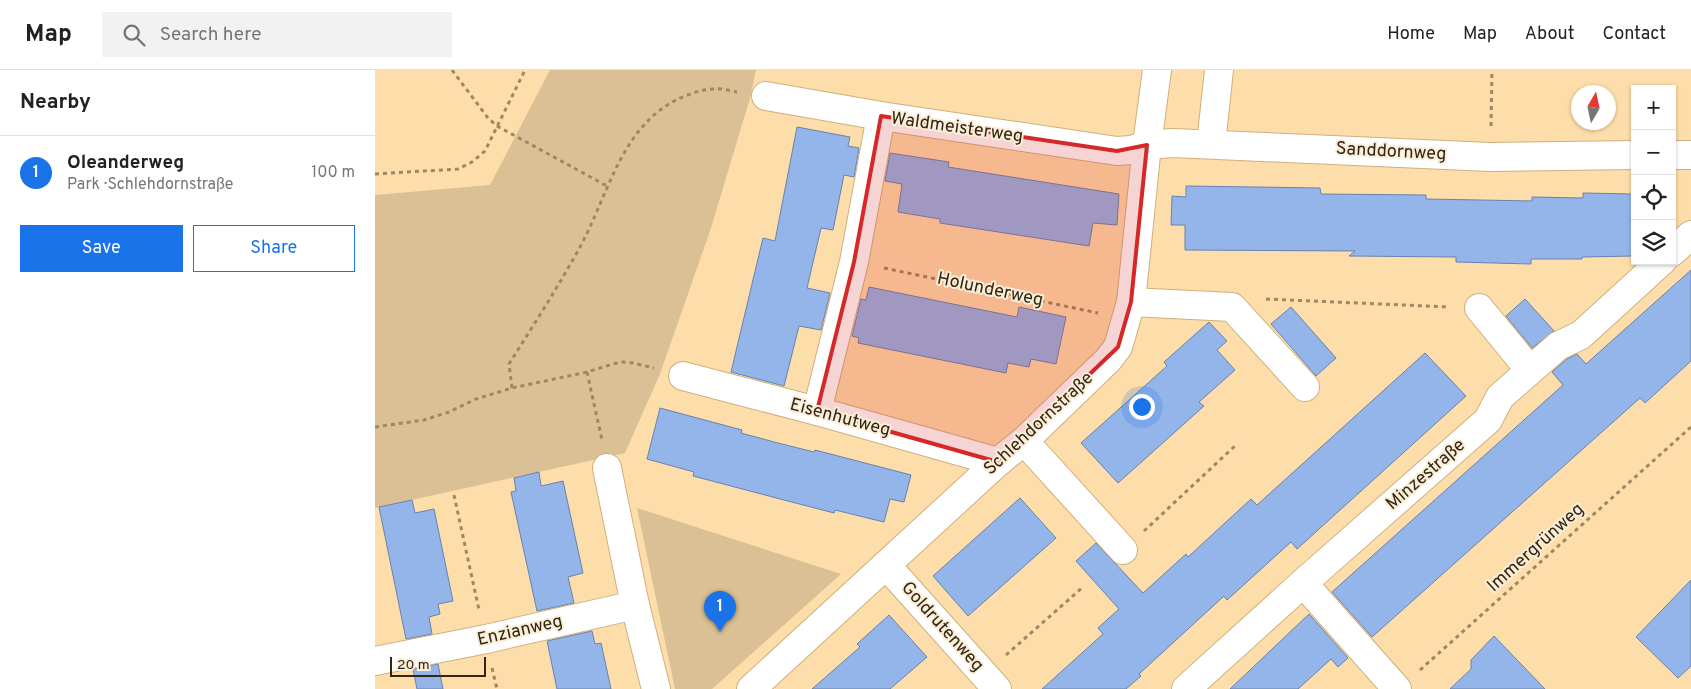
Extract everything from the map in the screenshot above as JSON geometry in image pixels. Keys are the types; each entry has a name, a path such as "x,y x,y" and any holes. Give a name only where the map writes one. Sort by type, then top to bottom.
{"street":[{"name":"Schlehdornstraße","path":"751,689 998,462 1024,441 1109,360 1118,347 1129,311 1157,70"},
{"path":"1211,144 1219,70"},
{"name":"Waldmeisterweg","path":"767,96 881,116 1117,151 1131,150 1147,145"},
{"path":"817,411 854,262 881,116"},
{"name":"Sanddornweg","path":"1147,145 1173,143 1211,144 1490,157 1631,155"},
{"path":"1676,155 1691,155"},
{"path":"1676,248 1691,235"},
{"name":"Minzestraße","path":"1185,689 1488,420 1500,397 1530,370 1558,346 1581,335 1658,265"},
{"path":"1129,311 1232,306 1305,386"},
{"path":"1479,308 1530,370"},
{"name":"Eisenhutweg","path":"683,376 817,411 998,462"},
{"path":"1024,441 1123,550"},
{"path":"607,468 635,605 656,689"},
{"name":"Goldrutenweg","path":"886,565 991,682"},
{"path":"1303,583 1407,681"},
{"name":"Enzianweg","path":"375,661 635,605"}],"path":[{"path":"452,70 488,118 497,126 607,186"},
{"path":"375,174 458,169 472,162 485,151 525,70"},
{"path":"1490,157 1492,70"},
{"path":"511,388 509,364 545,308 581,245 621,158 639,131 662,108 698,91 716,88 767,96"},
{"name":"Holunderweg","path":"854,262 1129,311"},
{"path":"1232,306 1249,298 1479,308"},
{"path":"375,426 425,420 449,412 475,399 511,388 587,372 623,362 683,376"},
{"path":"587,372 607,468"},
{"name":"Immergrünweg","path":"1407,681 1691,427"},
{"path":"1123,550 1237,444"},
{"path":"454,495 497,689"},
{"path":"991,682 1083,587"}],"highlighted area":[{"path":"881,116 1117,151 1147,145 1131,302 1118,347 998,462 817,411 854,262"}],"shaded area":[{"path":"550,70 756,70 750,98 711,228 660,374 625,453 375,508 375,195 490,185"},
{"path":"637,508 841,574 712,689 675,689"}],"building":[{"path":"797,127 850,137 848,146 859,148 854,177 844,175 833,230 821,228 807,288 830,293 821,330 799,326 784,386 731,372 763,238 775,241"},
{"path":"890,153 949,162 948,167 1119,194 1117,225 1093,223 1089,246 940,223 940,219 898,212 902,184 885,181"},
{"path":"1186,186 1320,188 1321,194 1426,195 1426,199 1532,201 1532,197 1583,198 1583,193 1631,194 1631,256 1582,257 1582,259 1531,259 1531,264 1456,262 1456,257 1349,256 1355,251 1185,250 1185,225 1171,225 1172,196 1186,197"},
{"path":"1691,270 1691,361 1645,403 1640,398 1372,637 1332,592 1563,385 1552,372 1567,359 1577,354 1586,364"},
{"path":"869,287 1017,317 1019,307 1066,317 1056,364 1031,359 1029,367 1008,363 1006,373 858,343 859,338 852,336 861,299 866,300"},
{"path":"1525,299 1554,331 1532,348 1506,316"},
{"path":"1291,307 1336,358 1316,376 1271,324"},
{"path":"1209,322 1227,341 1217,350 1235,370 1199,402 1204,406 1118,483 1081,443 1167,366 1164,362"},
{"path":"1425,353 1466,396 1297,549 1291,542 1227,600 1224,596 1139,674 1141,676 1126,689 1042,689 1103,634 1098,628 1119,609 1076,561 1096,543 1143,593 1186,554 1188,557 1251,499 1257,505"},
{"path":"660,408 742,430 741,433 778,443 814,452 815,450 911,475 904,502 890,499 884,522 835,510 834,513 693,476 694,472 647,459"},
{"path":"539,472 541,486 563,481 583,573 568,577 574,603 537,611 511,492 516,491 514,478"},
{"path":"1020,498 1056,538 968,616 933,576"},
{"path":"412,500 415,513 434,509 453,601 438,604 440,614 429,617 432,634 406,639 379,507"},
{"path":"1691,580 1691,666 1678,678 1636,637"},
{"path":"1309,614 1348,658 1338,667 1331,659 1298,689 1230,689"},
{"path":"889,615 927,657 890,689 812,689 860,647 857,644"},
{"path":"592,631 595,644 601,643 611,689 557,689 547,641"},
{"path":"1494,636 1545,689 1450,689 1471,669 1471,660"},
{"path":"438,664 443,689 417,689 413,669"}],"place":[{"name":"Oleanderweg","path":"720,632"}]}
